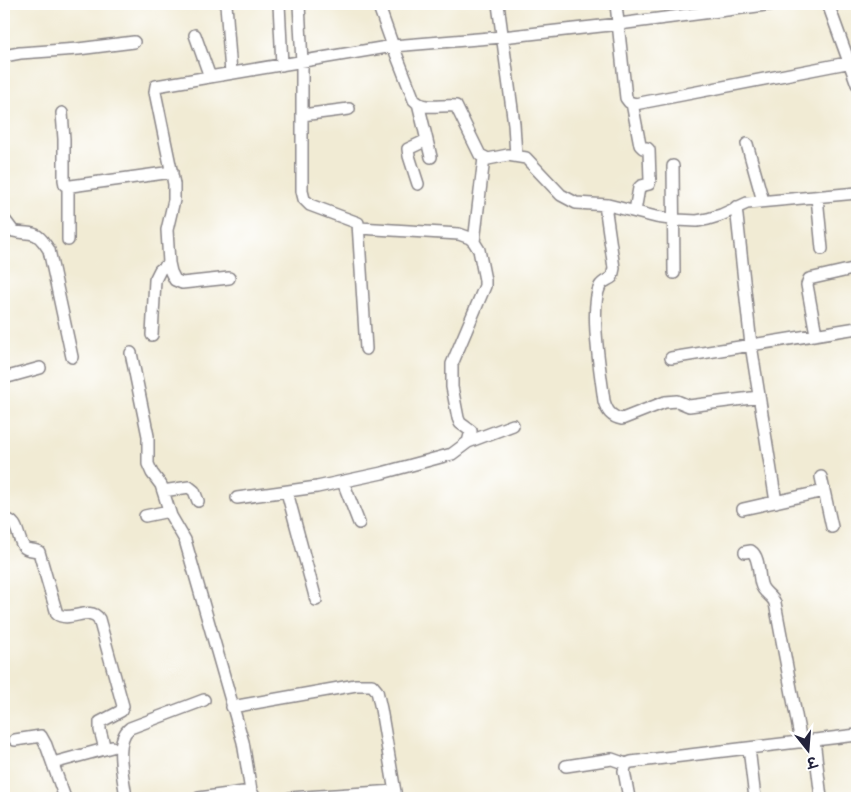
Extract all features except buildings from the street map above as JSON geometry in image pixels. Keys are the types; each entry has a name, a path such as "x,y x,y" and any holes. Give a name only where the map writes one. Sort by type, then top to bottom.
{"street":[{"path":"226,4 230,73"},
{"path":"279,4 282,65"},
{"path":"299,4 302,63 302,191 304,199 310,205 358,224 366,349"},
{"path":"378,4 414,100 423,106 456,106 480,155 484,158 516,156 526,158 568,200 576,203 604,205 674,220 697,221 721,215 746,203 857,193"},
{"path":"498,4 514,124 516,156"},
{"path":"616,4 626,98 632,103 640,145 649,150 650,180 649,184 638,188 635,211"},
{"path":"229,278 182,283 175,280 171,272 167,230 175,193 154,89 159,85 302,63 393,46 502,37 773,4"},
{"path":"828,4 853,61 857,84"},
{"path":"195,35 210,77"},
{"path":"4,56 134,42"},
{"path":"632,103 853,61"},
{"path":"418,104 431,157"},
{"path":"302,116 349,109"},
{"path":"62,113 64,180 68,186 68,240"},
{"path":"418,184 408,149 427,140"},
{"path":"747,144 763,201"},
{"path":"474,242 484,158"},
{"path":"673,166 674,273"},
{"path":"68,186 172,172"},
{"path":"817,197 822,249"},
{"path":"604,205 614,268 612,276 602,283 599,288 595,320 604,401 608,412 622,419 665,402 676,401 689,406 759,397"},
{"path":"736,207 750,345 776,502"},
{"path":"4,219 13,231 35,234 43,240 49,250 72,357"},
{"path":"359,228 458,234 470,238 479,250 485,273 485,286 456,352 451,374 458,418 460,423 471,431 468,442"},
{"path":"152,335 155,280 160,270 169,263"},
{"path":"816,334 807,284 808,279 857,268"},
{"path":"671,358 857,328"},
{"path":"131,354 147,430 148,464 163,491 169,511 185,540 242,742 253,795 199,798"},
{"path":"4,378 40,368"},
{"path":"237,498 343,482 452,454 468,442 513,425"},
{"path":"821,477 832,527"},
{"path":"343,482 359,523"},
{"path":"163,491 189,487 194,491 198,501"},
{"path":"743,509 824,491"},
{"path":"286,492 316,600"},
{"path":"146,516 169,511"},
{"path":"4,518 14,524 24,547 39,552 57,614 65,617 92,613 97,615 99,619 123,706 121,711 100,722 105,749"},
{"path":"745,552 751,551 755,554 761,584 765,592 772,596 775,603 801,742"},
{"path":"232,707 356,685 372,685 377,691 382,709 395,794 290,798"},
{"path":"126,798 121,744 125,732 130,728 204,700"},
{"path":"566,766 612,759 626,764 643,759 857,735"},
{"path":"15,740 41,736 46,744 64,796 52,798"},
{"path":"814,740 821,798"},
{"path":"53,763 121,744"},
{"path":"749,748 755,798"},
{"path":"626,764 624,771 629,798"}]}
